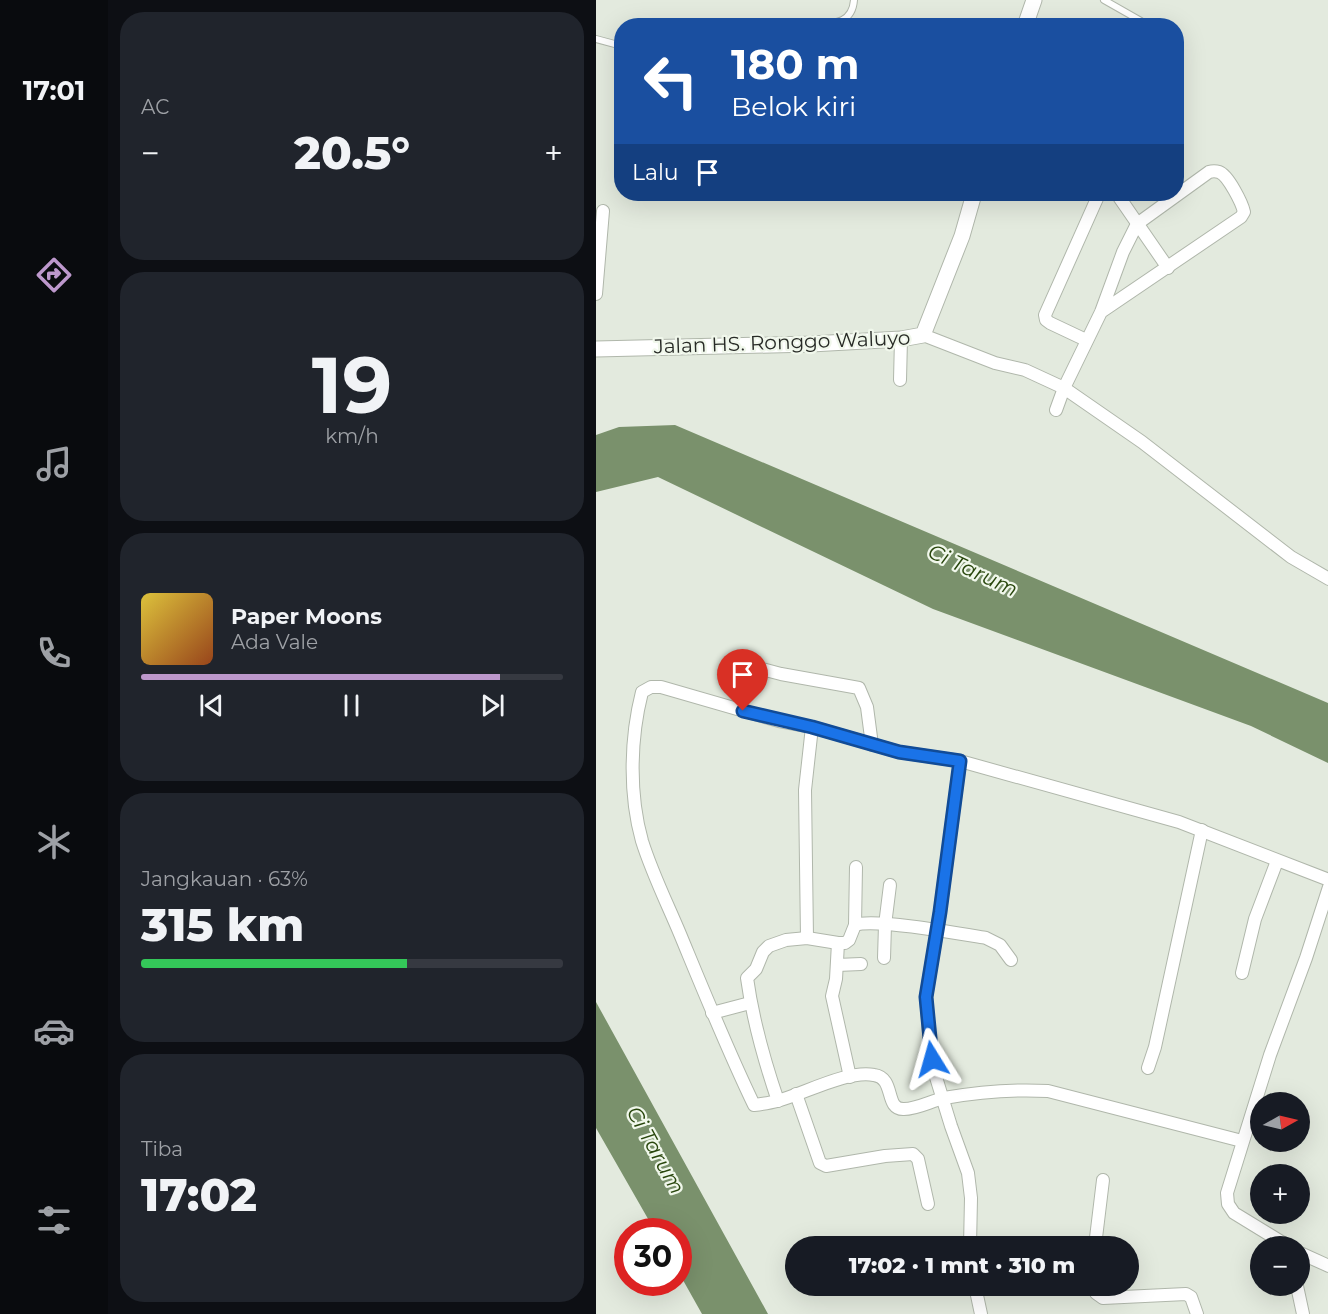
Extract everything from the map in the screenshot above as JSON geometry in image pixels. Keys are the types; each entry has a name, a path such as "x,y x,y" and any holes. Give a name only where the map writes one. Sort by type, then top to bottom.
{"street":[{"path":"1028,18 1034,0"},
{"path":"1101,312 1241,217 1244,212 1242,203 1224,175 1218,171 1209,172 1184,190"},
{"path":"923,335 962,236 972,201"},
{"path":"1086,340 1050,323 1045,315 1095,201"},
{"path":"1122,201 1168,268"},
{"path":"1056,410 1086,340 1101,312 1123,252 1137,224 1169,201"},
{"path":"596,294 603,210"},
{"name":"Jalan HS. Ronggo Waluyo","path":"596,349 811,344 901,339 923,335 995,363 1025,370 1064,388 1142,441 1291,557 1328,579"},
{"path":"900,380 901,339"},
{"path":"739,663 780,674 859,688 867,707 872,745"},
{"path":"1242,1141 1049,1091 1019,1089 942,1098 904,1109 897,1108 892,1102 887,1082 873,1074 850,1077 778,1101 754,1105 662,896 639,827 634,794 634,760 638,707 642,692 652,687 661,687 899,752 960,761 1179,822 1328,880"},
{"path":"808,938 805,790 812,727"},
{"path":"960,761 926,997 929,1044 935,1074 968,1173 971,1198 971,1236"},
{"path":"1148,1068 1155,1047 1202,830"},
{"path":"1242,973 1255,919 1277,861"},
{"path":"778,1101 762,1056 747,978 756,969 763,952 769,946 786,940 808,938 838,943 845,943 849,940 855,925 856,867"},
{"path":"884,958 890,885"},
{"path":"1272,1236 1234,1213 1228,1204 1227,1193 1270,1055 1306,958 1328,887"},
{"path":"855,925 861,923 936,930 986,938 1000,945 1011,960"},
{"path":"838,943 832,996 850,1077"},
{"path":"837,965 861,964"},
{"path":"712,1013 750,1003"},
{"path":"796,1094 820,1163 826,1166 885,1156 913,1154 918,1159 928,1204"},
{"path":"1096,1236 1103,1180"},
{"path":"1310,1258 1328,1266"},
{"path":"1100,1296 1103,1298 1186,1294 1191,1297 1197,1314"},
{"path":"977,1296 981,1314"},
{"path":"1299,1296 1303,1314"}],"lane":[{"path":"847,18 853,10 854,0"},
{"path":"1104,0 1135,18"},
{"path":"596,39 614,44"}],"water":[{"name":"Ci Tarum","path":"675,425 1328,703 1328,763 1251,726 933,609 658,477 596,492 596,435 619,427"},
{"name":"Ci Tarum","path":"596,1002 768,1314 702,1314 692,1296 692,1218 648,1218 596,1128"}],"route":[{"path":"743,711 812,727 899,752 960,761 926,997 932,1059"}]}
